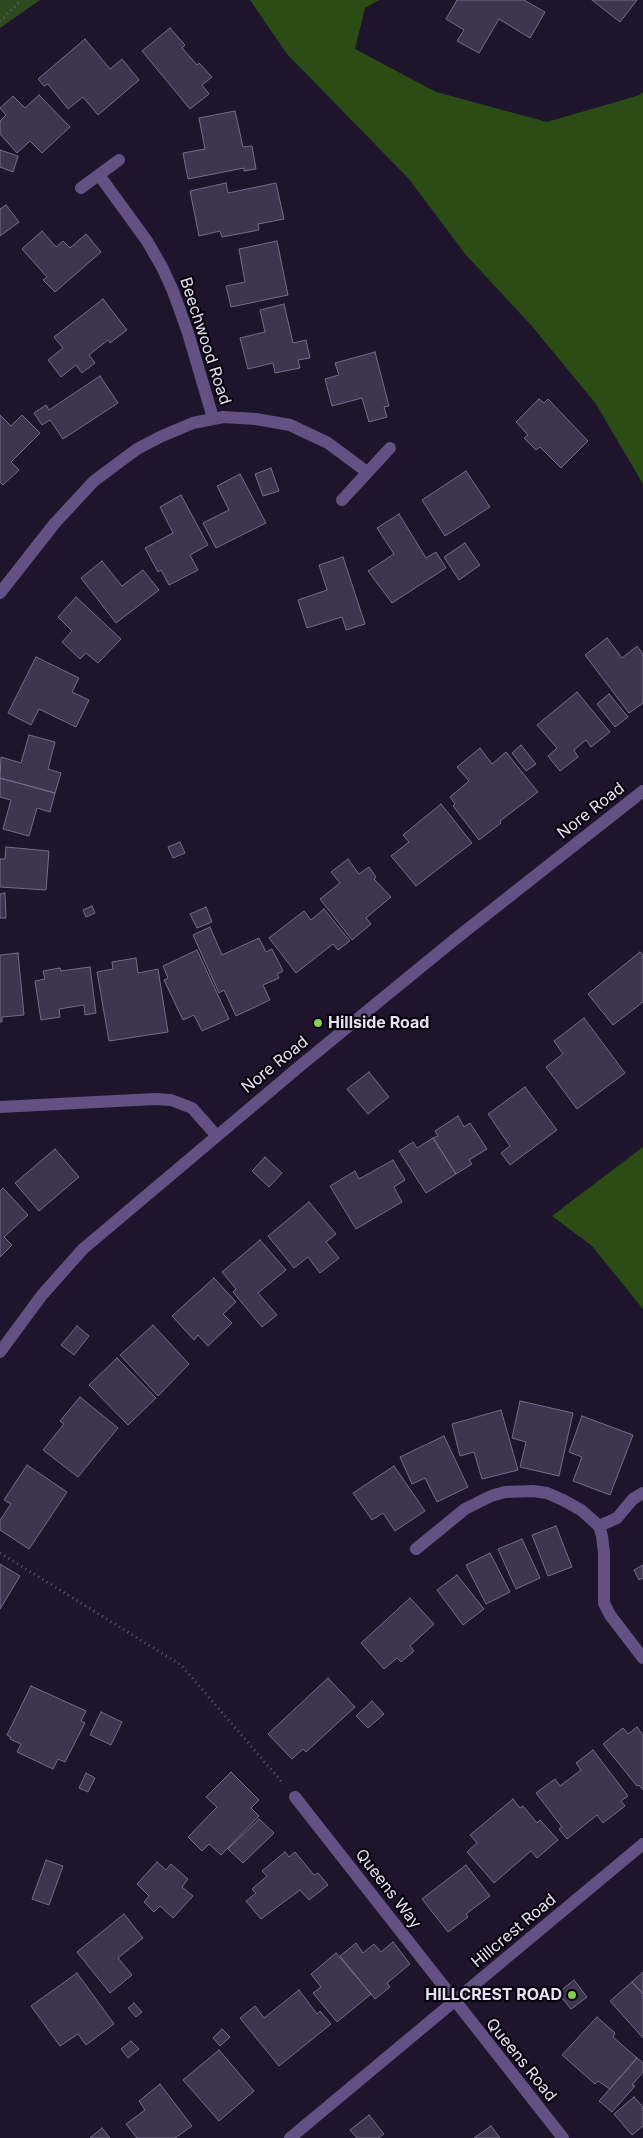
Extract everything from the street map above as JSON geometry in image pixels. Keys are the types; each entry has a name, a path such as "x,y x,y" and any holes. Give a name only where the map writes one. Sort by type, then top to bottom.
{"street":[{"path":"81,188 119,160"},
{"name":"Beechwood Road","path":"99,175 147,240 162,267 188,333 213,418"},
{"name":"Beechwood Road","path":"0,593 54,523 94,481 137,449 193,423 213,418 256,419 290,424 328,443 367,472"},
{"path":"342,500 390,448"},
{"name":"Nore Road","path":"0,1352 42,1295 83,1249 216,1135 454,940 643,791"},
{"path":"0,1107 155,1099 171,1100 192,1108 216,1135"},
{"path":"416,1549 465,1509 491,1496 505,1492 533,1491 547,1493 581,1510 599,1526 604,1554 604,1603 610,1615 643,1658"},
{"path":"599,1526 617,1518 634,1499 643,1493"},
{"name":"Queens Way","path":"295,1797 454,2002"},
{"name":"Hillcrest Road","path":"290,2138 643,1844"},
{"name":"Queens Road","path":"454,2002 563,2138"}],"path":[{"path":"0,21 21,0"},
{"path":"0,1553 182,1666 295,1797"}],"green space":[{"path":"0,0 40,0 0,28"},
{"path":"250,0 379,0 365,8 355,49 436,92 547,122 640,95 643,92 643,484 596,404 531,325 466,255 409,179 287,54"},
{"path":"643,1147 643,1309 592,1246 552,1216"}],"building":[{"path":"457,0 524,0 545,12 530,38 499,19 479,53 457,41 464,30 446,19"},
{"path":"592,0 637,0 620,22"},
{"path":"170,28 185,45 182,48 197,65 199,63 212,77 202,85 209,94 190,109 142,51"},
{"path":"85,39 110,69 122,59 139,80 98,115 83,97 68,109 48,84 44,86 38,79"},
{"path":"39,95 70,127 42,153 30,141 17,153 0,134 0,121 6,115 0,108 13,96 25,108"},
{"path":"235,111 243,147 252,146 256,169 244,171 244,168 188,179 183,153 205,149 199,118"},
{"path":"0,150 18,156 13,172 0,167"},
{"path":"226,183 228,193 276,183 284,219 258,224 259,230 222,237 220,231 199,236 190,191"},
{"path":"6,205 19,222 0,236 0,209"},
{"path":"42,231 56,247 63,241 70,248 86,234 101,252 55,292 43,280 47,277 22,249"},
{"path":"277,241 288,295 231,307 226,286 245,282 239,249"},
{"path":"103,299 127,330 110,343 108,340 89,355 95,363 82,373 76,365 61,377 48,360 63,348 54,337"},
{"path":"284,304 293,343 306,340 310,358 298,360 300,368 275,373 273,363 248,369 240,338 265,332 260,310"},
{"path":"375,352 389,406 384,407 387,417 369,422 362,398 332,406 325,379 339,375 335,363"},
{"path":"100,376 118,403 63,439 50,420 42,425 34,413 46,405 49,410"},
{"path":"539,399 544,403 548,399 588,441 561,468 540,447 536,450 524,438 528,435 516,422"},
{"path":"0,415 11,426 22,415 40,433 11,462 19,470 3,485 0,482"},
{"path":"271,468 279,491 263,496 255,474"},
{"path":"466,471 490,507 445,536 422,500"},
{"path":"240,474 266,523 216,548 203,523 229,510 217,486"},
{"path":"181,495 208,545 190,555 198,570 169,585 161,570 158,572 145,548 173,533 160,507"},
{"path":"399,514 426,558 436,552 446,568 392,603 368,571 394,554 377,528"},
{"path":"465,543 480,565 459,580 444,557"},
{"path":"343,557 365,624 346,630 342,617 307,628 298,600 327,590 319,565"},
{"path":"102,561 122,586 143,570 159,590 116,623 81,578"},
{"path":"76,597 121,639 98,663 86,653 80,659 62,642 72,631 58,617"},
{"path":"607,638 622,658 637,646 643,654 643,703 629,713 585,655"},
{"path":"36,657 79,678 72,692 89,700 76,727 39,709 31,725 8,713"},
{"path":"577,692 610,732 591,747 586,740 574,750 578,757 560,771 548,756 557,748 537,725"},
{"path":"609,694 628,717 615,727 597,704"},
{"path":"29,735 55,742 48,769 61,773 55,793 0,778 1,757 21,763"},
{"path":"521,745 536,764 526,771 512,753"},
{"path":"480,748 492,764 506,752 538,792 479,840 453,806 455,804 450,797 469,781 457,767"},
{"path":"0,778 55,793 50,812 37,808 29,836 3,829 11,800 0,797"},
{"path":"441,804 472,843 416,886 391,856 409,842 403,835"},
{"path":"180,842 185,853 173,858 168,847"},
{"path":"6,847 49,851 46,890 0,887 0,859 5,859"},
{"path":"348,859 359,874 369,867 376,877 374,879 391,897 366,918 371,924 352,940 320,899 340,883 331,872"},
{"path":"5,893 6,918 0,918 0,894"},
{"path":"92,906 95,913 86,917 83,910"},
{"path":"206,907 212,922 197,928 190,914"},
{"path":"324,909 350,941 338,950 333,944 296,973 269,938 304,911 311,920"},
{"path":"210,927 222,955 259,938 266,952 272,949 283,971 277,974 279,978 263,985 270,1000 236,1016 224,990 219,993 193,935"},
{"path":"197,950 229,1019 202,1031 194,1015 183,1020 164,980 168,978 163,966"},
{"path":"640,952 643,955 643,1002 613,1025 588,994"},
{"path":"18,953 24,1015 2,1017 2,1022 0,1022 0,955"},
{"path":"136,958 138,973 158,969 168,1032 109,1041 97,972 113,969 112,962"},
{"path":"90,967 96,1013 85,1015 84,1005 59,1009 60,1017 41,1020 35,981 45,979 43,971 60,968 61,971"},
{"path":"584,1018 625,1073 577,1109 546,1067 563,1054 554,1041"},
{"path":"369,1072 389,1097 368,1114 347,1089"},
{"path":"525,1087 557,1130 510,1165 501,1153 510,1146 488,1114"},
{"path":"458,1116 464,1127 470,1123 487,1149 469,1160 472,1164 456,1174 433,1138 438,1136 435,1131"},
{"path":"433,1138 456,1174 426,1193 399,1151 413,1142 417,1148"},
{"path":"55,1149 79,1177 39,1211 15,1183"},
{"path":"265,1157 282,1173 269,1187 252,1171"},
{"path":"393,1160 405,1180 394,1187 402,1202 356,1229 330,1186 355,1171 359,1179"},
{"path":"3,1188 28,1215 4,1237 12,1245 0,1257 0,1191"},
{"path":"309,1202 336,1234 326,1242 339,1258 320,1273 308,1257 294,1268 268,1236"},
{"path":"260,1240 286,1270 258,1293 277,1315 262,1327 233,1292 236,1289 222,1272"},
{"path":"214,1278 236,1302 223,1314 232,1323 208,1346 198,1335 194,1340 172,1316"},
{"path":"153,1325 189,1364 158,1396 120,1355"},
{"path":"77,1326 89,1336 74,1355 61,1345"},
{"path":"117,1358 156,1398 128,1425 89,1385"},
{"path":"80,1397 118,1428 78,1477 43,1450 64,1424 60,1421"},
{"path":"520,1401 573,1413 559,1476 520,1467 526,1442 512,1438"},
{"path":"501,1410 518,1470 482,1479 474,1452 460,1456 452,1424"},
{"path":"582,1416 633,1435 610,1495 573,1481 582,1457 569,1452"},
{"path":"444,1436 468,1487 437,1502 425,1478 412,1484 400,1457"},
{"path":"27,1465 67,1492 29,1549 0,1530 0,1520 11,1504 4,1500"},
{"path":"394,1466 425,1511 395,1531 383,1513 372,1520 353,1493"},
{"path":"556,1526 572,1567 548,1576 532,1535"},
{"path":"522,1539 540,1578 516,1589 498,1549"},
{"path":"490,1553 510,1592 486,1604 466,1565"},
{"path":"0,1564 20,1576 0,1609"},
{"path":"643,1565 643,1578 639,1580 634,1570"},
{"path":"457,1575 484,1609 463,1625 437,1590"},
{"path":"410,1598 434,1624 410,1646 414,1651 401,1662 397,1658 384,1669 361,1643"},
{"path":"328,1678 355,1707 306,1752 303,1749 292,1759 268,1734"},
{"path":"31,1686 86,1711 81,1721 85,1723 65,1762 58,1759 53,1769 17,1752 21,1744 10,1739 11,1737 7,1735"},
{"path":"372,1701 384,1714 368,1728 356,1716"},
{"path":"101,1712 122,1722 111,1745 90,1735"},
{"path":"637,1727 643,1735 643,1790 639,1785 637,1786 603,1744 623,1728 628,1734"},
{"path":"593,1750 628,1796 621,1801 625,1806 603,1823 597,1815 567,1839 559,1829 562,1827 536,1793 555,1779 560,1786 581,1770 576,1763"},
{"path":"231,1772 259,1800 251,1808 259,1816 221,1855 209,1844 202,1851 188,1837 217,1807 206,1797"},
{"path":"86,1773 95,1778 88,1792 79,1788"},
{"path":"513,1799 520,1808 523,1806 537,1823 540,1820 558,1840 537,1858 531,1851 494,1883 467,1852 477,1843 470,1835"},
{"path":"259,1819 274,1833 243,1863 228,1849"},
{"path":"285,1852 289,1857 295,1852 314,1875 318,1873 328,1885 309,1900 300,1890 261,1919 246,1901 256,1893 252,1889 267,1876 262,1871"},
{"path":"46,1860 63,1866 49,1905 32,1899"},
{"path":"157,1862 166,1870 171,1864 188,1879 182,1887 193,1896 173,1918 160,1906 154,1912 144,1902 149,1896 137,1884"},
{"path":"466,1865 490,1896 466,1914 468,1917 448,1932 422,1899"},
{"path":"124,1914 143,1938 118,1958 132,1975 110,1993 77,1952"},
{"path":"393,1942 410,1964 387,1983 390,1987 375,1999 340,1956 356,1943 363,1953 374,1944 381,1952"},
{"path":"336,1953 371,1994 337,2022 313,1993 321,1987 311,1974"},
{"path":"643,1972 643,1994 632,1982"},
{"path":"77,1973 114,2024 86,2045 78,2034 60,2046 31,2006"},
{"name":"HILLCREST ROAD","path":"574,1980 587,1997 571,2009 558,1993"},
{"path":"632,1982 643,1994 643,2038 610,2001"},
{"path":"299,1990 317,2014 320,2011 331,2024 279,2066 240,2018 255,2006 264,2018"},
{"path":"134,2003 142,2012 136,2017 128,2008"},
{"path":"597,2017 615,2033 613,2037 637,2058 610,2089 598,2081 595,2084 562,2055"},
{"path":"222,2029 230,2037 220,2046 213,2038"},
{"path":"131,2041 139,2049 128,2058 121,2049"},
{"path":"219,2050 254,2091 219,2121 183,2080"},
{"path":"637,2058 643,2063 643,2072 632,2085 635,2086 612,2112 599,2101"},
{"path":"160,2084 192,2126 175,2138 137,2138 126,2124 145,2110 139,2101"},
{"path":"634,2097 643,2107 643,2126 632,2135 614,2114"},
{"path":"369,2115 384,2134 378,2138 357,2138 350,2130"},
{"path":"491,2126 500,2138 474,2138"},
{"path":"102,2128 110,2138 90,2138"}],"place":[{"name":"Hillside Road","path":"318,1023"},
{"name":"HILLCREST ROAD","path":"572,1995"}]}
